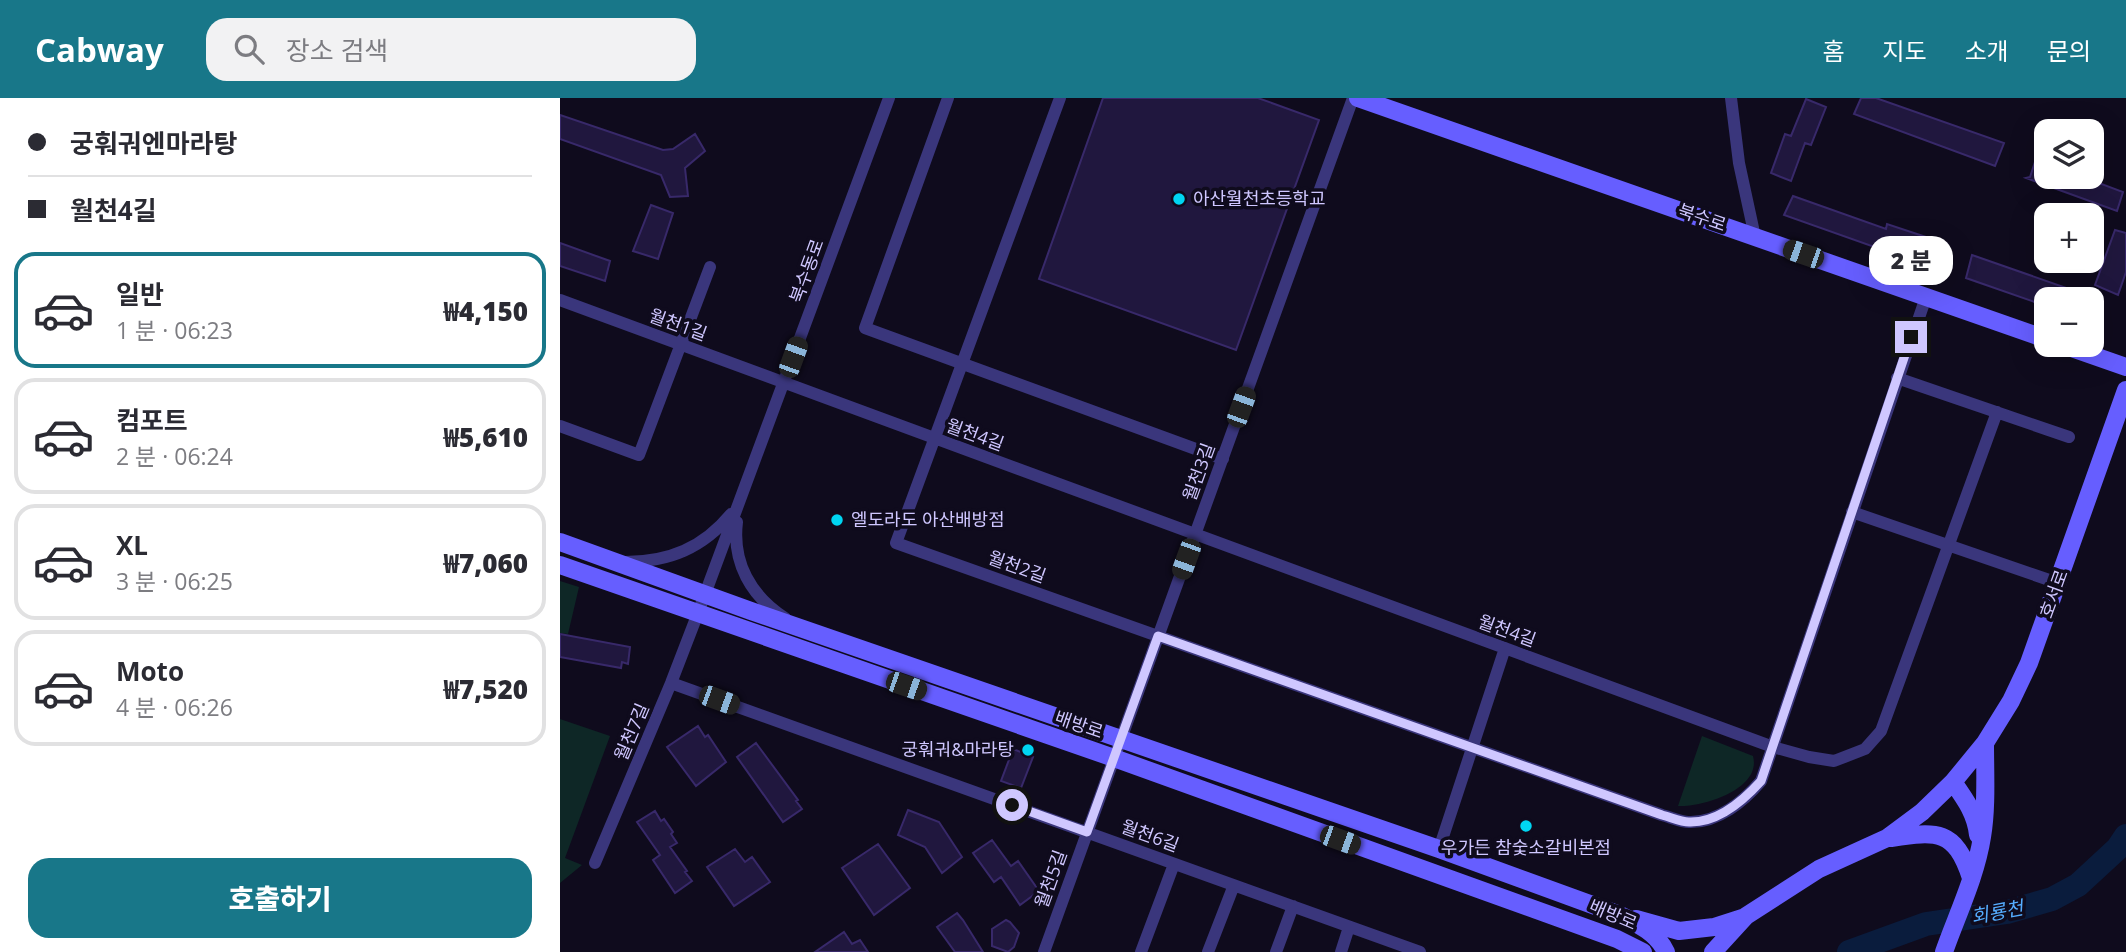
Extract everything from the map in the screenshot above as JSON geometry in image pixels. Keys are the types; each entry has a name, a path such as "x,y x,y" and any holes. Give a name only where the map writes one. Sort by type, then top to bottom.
{"street":[{"name":"북수동로","path":"698,613 889,98"},
{"path":"948,98 865,328 1223,458"},
{"name":"월천2길","path":"1060,98 896,542 1662,815 1690,822 1716,817 1745,799 1761,781 1773,747"},
{"name":"북수로","path":"1356,98 2034,335"},
{"name":"월천3길","path":"1121,739 1356,98"},
{"path":"1731,98 1739,163 1755,237"},
{"path":"560,426 639,455 710,267"},
{"path":"1773,747 1926,297"},
{"name":"월천1길","path":"560,300 784,383"},
{"path":"2097,357 2126,367"},
{"path":"1897,378 2069,437"},
{"name":"월천4길","path":"784,383 1773,747 1834,761 1865,749 1881,731 1997,412"},
{"name":"호서로","path":"1887,838 1922,812 1953,782 1985,744 2011,701 2029,663 2126,390"},
{"path":"616,562 646,562 674,556 699,544 721,527 738,505"},
{"path":"738,505 735,538 740,565 752,588 772,610 800,628"},
{"path":"1852,512 2058,583"},
{"name":"배방로","path":"560,542 1439,849 1616,914 1642,927 1661,943 1666,952"},
{"name":"배방로","path":"560,565 1114,758 1643,952"},
{"name":"월천7길","path":"595,863 698,613"},
{"path":"1439,849 1505,648"},
{"name":"월천6길","path":"671,683 1420,952"},
{"name":"월천5길","path":"1044,952 1121,739"},
{"path":"1971,860 1985,818 1985,744"},
{"path":"1944,952 1971,878 1977,825 1971,809 1953,782"},
{"path":"1616,914 1679,931 1714,928 1746,916 1819,869 1887,838 1916,834 1943,836 1971,860"},
{"path":"1141,952 1174,864"},
{"path":"1208,952 1234,885"},
{"path":"1276,952 1293,906"},
{"path":"1713,952 1746,916"},
{"path":"1341,952 1349,927"}],"green space":[{"path":"560,581 579,587 568,634 560,633"},
{"path":"560,719 610,736 565,858 582,865 560,883"},
{"path":"1702,736 1753,756 1753,768 1749,778 1728,794 1702,803 1678,806"}],"building":[{"name":"아산월천초등학교","path":"1103,98 1258,98 1319,120 1236,350 1039,279"},
{"path":"1861,98 1876,98 2004,143 1995,166 1854,114"},
{"path":"1806,99 1826,107 1811,145 1805,143 1791,181 1771,173 1785,134 1791,136"},
{"path":"560,115 663,150 673,149 695,134 705,151 685,168 688,196 670,197 661,175 560,139"},
{"path":"2034,165 2034,181 2026,178 2030,177"},
{"path":"2104,185 2123,192 2117,211 2104,206 2104,203 2095,203 2056,189 2104,189"},
{"path":"1793,196 1886,229 1887,224 1947,244 1941,267 1784,215"},
{"path":"651,205 673,213 658,259 633,251"},
{"path":"2115,230 2126,233 2126,272 2118,295 2095,285 2099,273 2104,273 2104,260"},
{"path":"560,243 610,261 605,281 560,266"},
{"path":"1972,255 2064,287 2034,287 2034,302 1966,278"},
{"path":"560,634 630,647 628,664 622,662 621,668 560,657"},
{"path":"698,726 705,737 708,735 726,762 696,786 667,747"},
{"path":"756,743 802,809 783,822 737,757"},
{"path":"1013,749 1033,757 1021,788 1001,781"},
{"path":"908,810 939,822 962,857 942,873 925,847 898,835"},
{"path":"655,811 673,832 671,834 677,843 670,847 692,881 675,893 653,860 660,855 637,822"},
{"path":"992,840 1011,866 1018,861 1039,891 1020,905 1001,877 994,882 973,853"},
{"path":"878,844 910,888 874,915 842,868"},
{"path":"735,849 745,862 752,857 770,882 734,906 707,867"},
{"path":"957,913 983,952 955,952 937,927"},
{"path":"1006,920 1019,933 1014,947 1008,952 992,946 992,929"},
{"path":"844,932 852,944 860,940 868,952 815,952"}],"waterway":[{"name":"회룡천","path":"1849,952 1926,924 2007,912 2052,899 2078,885 2118,848 2126,836"}],"place":[{"name":"아산월천초등학교","path":"1179,199"},
{"name":"엘도라도 아산배방점","path":"837,520"},
{"name":"궁훠궈&마라탕","path":"1028,750"},
{"name":"우가든 참숯소갈비본점","path":"1526,826"}],"route":[{"path":"1012,805 1087,832 1158,636 1662,815 1690,822 1716,817 1745,799 1761,781 1911,337"}]}
